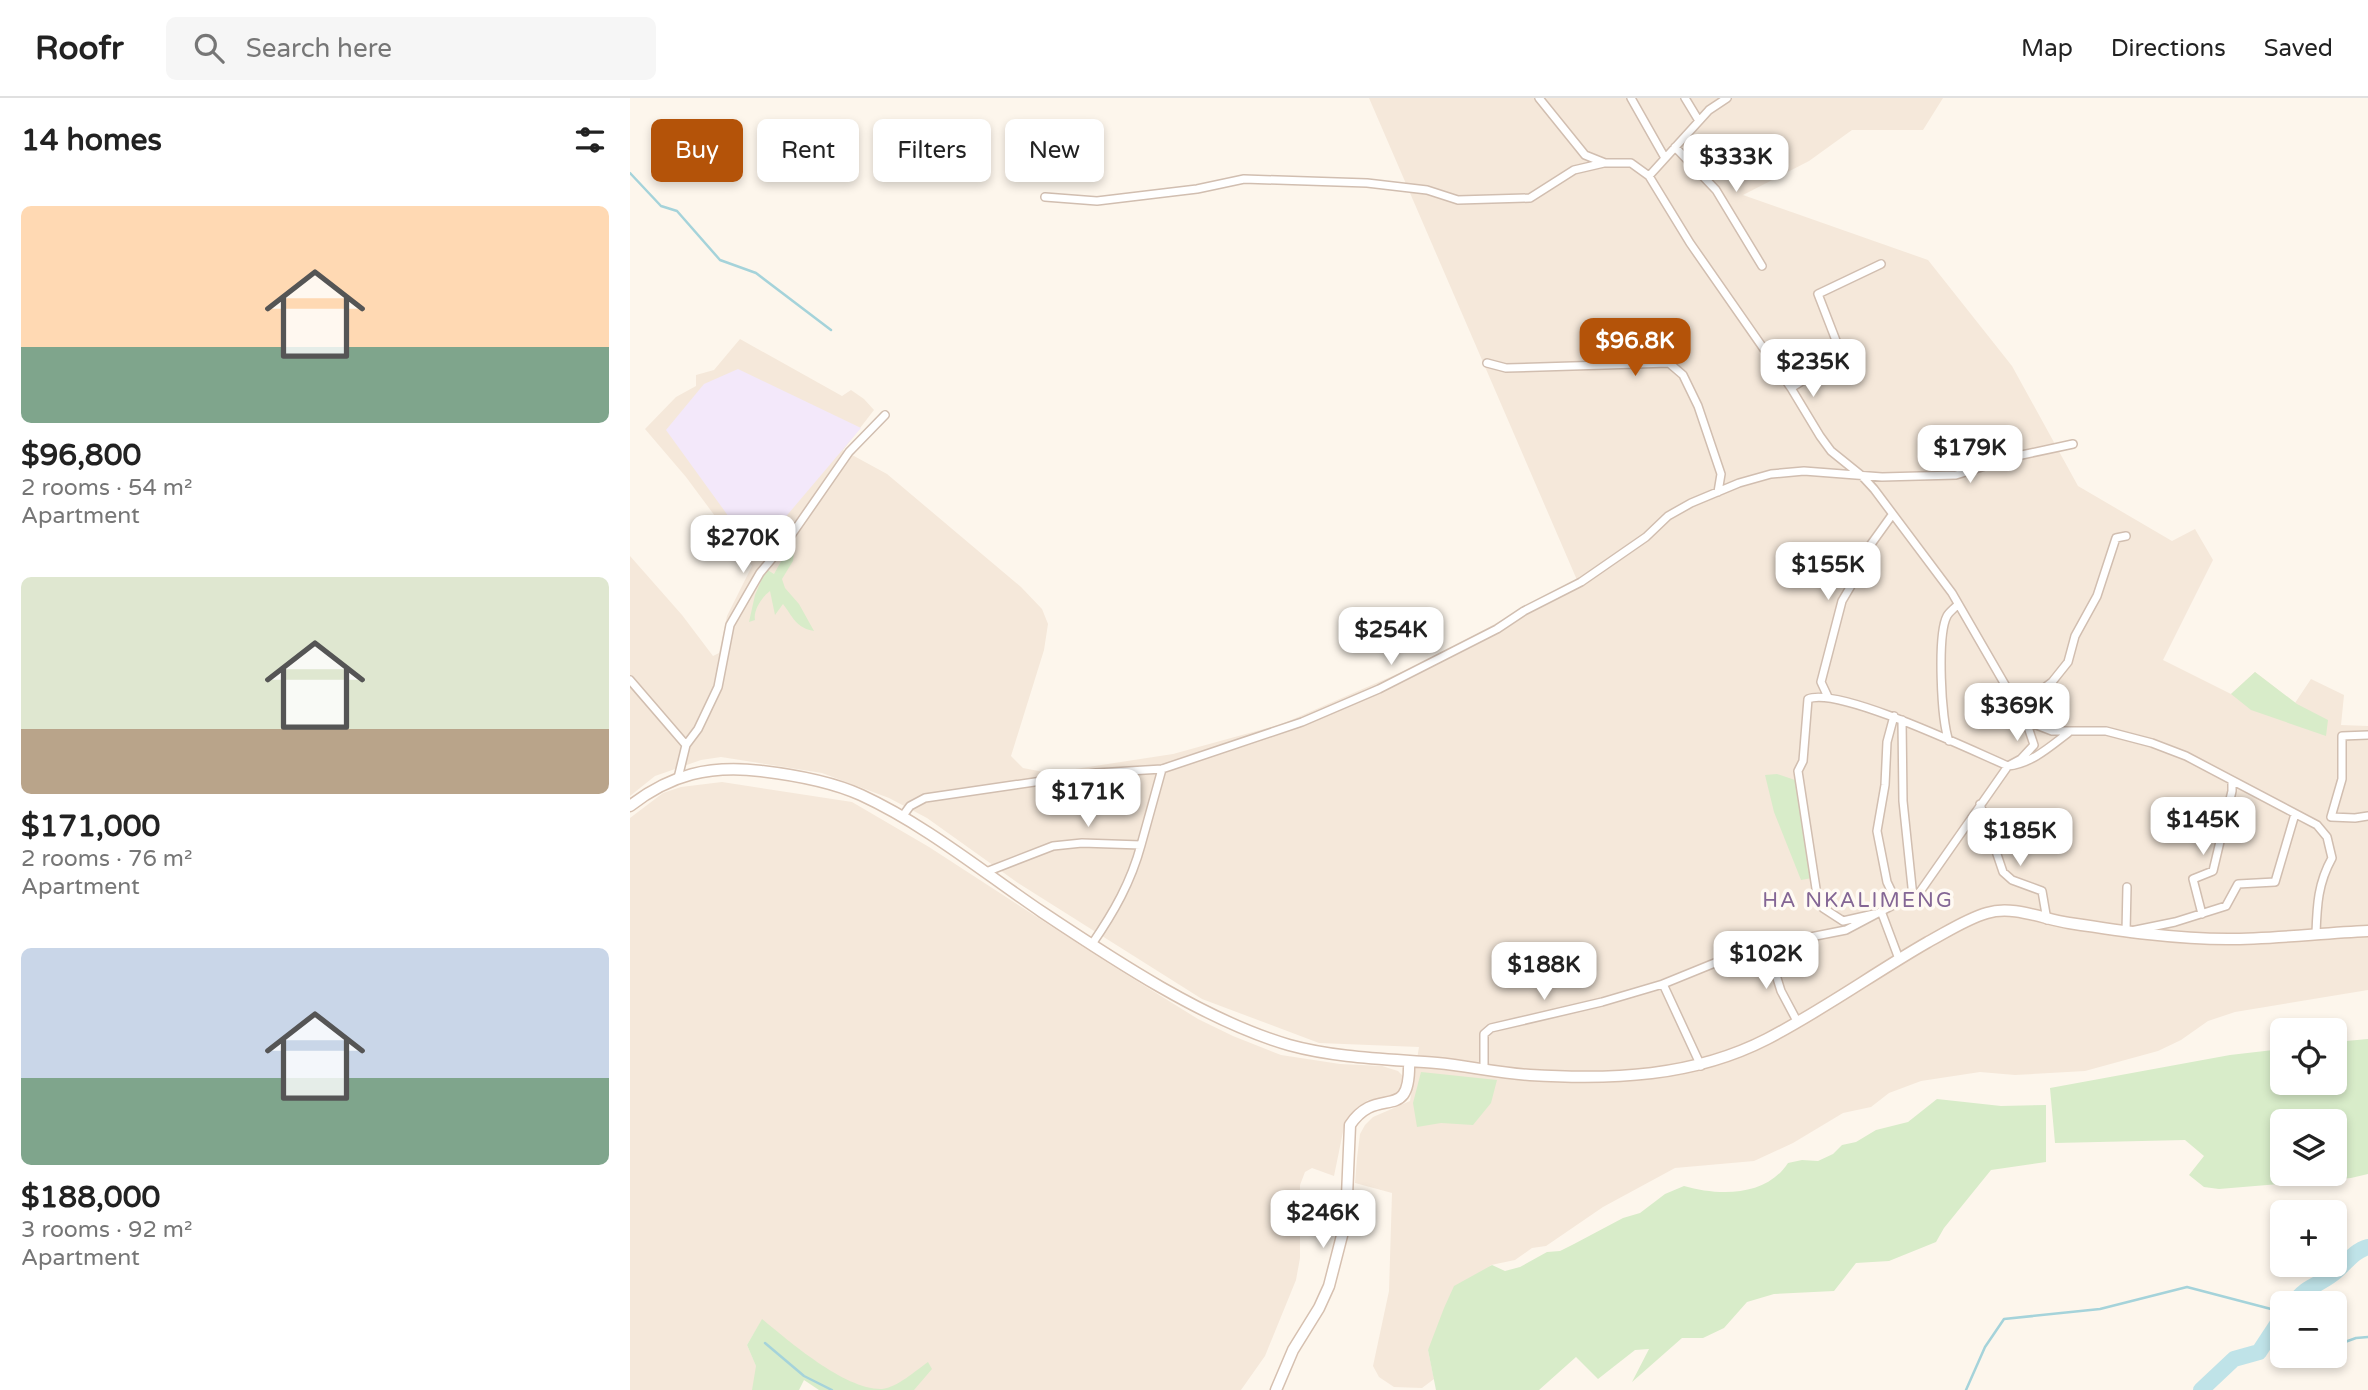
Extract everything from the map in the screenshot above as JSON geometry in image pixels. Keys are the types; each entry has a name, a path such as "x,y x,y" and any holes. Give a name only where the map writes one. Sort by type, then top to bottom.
{"main road":[{"path":"630,806 657,786 678,778 725,768 797,776 859,794 902,817 1093,944 1226,1022 1291,1046 1336,1054 1485,1068 1526,1075 1637,1076 1701,1066 1743,1051 1899,959 1965,922 1988,913 2008,910 2047,920 2126,932 2228,939 2368,931"},
{"path":"1276,1390 1293,1350 1329,1286 1346,1220 1350,1125 1369,1105 1395,1102 1402,1097 1409,1082 1409,1061"}],"street":[{"path":"1539,98 1585,155 1605,163"},
{"path":"1631,98 1665,158"},
{"path":"1685,98 1699,121"},
{"path":"1649,176 1709,110 1726,98"},
{"path":"1675,147 1716,190 1762,266"},
{"path":"1045,197 1097,201 1197,189 1244,179 1367,183 1427,190 1458,200 1530,198 1574,170 1605,163 1631,163 1649,176 1690,243 1791,388 1831,451 1862,476 1958,604 2026,721 2034,745 2021,759 2008,766 1927,886 1913,897 1846,930 1767,946 1727,958 1663,984 1602,1002 1491,1028 1485,1034 1485,1068"},
{"path":"1791,388 1842,356 1818,294 1881,264"},
{"path":"1487,363 1506,368 1669,363 1683,374 1698,405 1721,474 1718,492"},
{"path":"678,778 686,745 698,729 718,687 730,625 760,573 790,537 849,452 885,415"},
{"path":"902,817 910,806 925,798 1096,773 1162,769 1303,722 1379,689 1468,645 1524,611 1581,582 1646,537 1668,516 1691,503 1771,474 1804,471 1862,476 1956,475 2017,456 2073,443"},
{"path":"1828,697 1821,682 1842,601 1862,566 1869,547 1892,515"},
{"path":"2019,712 2062,671 2071,654 2075,636 2097,596 2116,538 2126,536"},
{"path":"1949,741 1944,719 1941,655 1947,616 1958,604"},
{"path":"630,680 686,745"},
{"path":"1879,912 1843,921 1823,908 1817,895 1798,771 1803,761 1808,699 1815,696 1828,697 1894,716 2008,766 2017,765 2041,753 2068,733"},
{"path":"1894,716 1887,742 1885,785 1877,831 1886,882 1897,903"},
{"path":"1902,720 1903,801 1913,897"},
{"path":"2026,721 2042,729 2068,733 2106,731 2151,743 2186,756 2318,825 2327,837 2332,858 2321,877 2316,933"},
{"path":"2368,735 2342,736 2342,779 2331,817 2368,816"},
{"path":"1093,944 1134,873 1162,769"},
{"path":"2202,914 2193,879 2213,871 2232,782"},
{"path":"1980,804 2003,872 2012,880 2042,891 2047,920"},
{"path":"2127,887 2126,932 2175,922 2226,906 2238,884 2275,882 2295,814"},
{"path":"986,872 1053,846 1082,843 1142,845"},
{"path":"1879,912 1899,959"},
{"path":"1767,946 1781,992 1797,1021"},
{"path":"1663,984 1701,1066"}],"shaded area":[{"path":"1369,98 1943,98 1923,130 1852,130 1809,161 1743,195 1928,260 2012,366 2078,486 2172,541 2195,529 2213,560 2163,660 2231,694 2255,672 2295,703 2311,679 2344,695 2341,725 2368,726 2368,990 2235,1012 2208,1021 2181,1040 2158,1051 2085,1071 2015,1075 1980,1072 1921,1081 1889,1093 1871,1107 1843,1113 1793,1143 1754,1161 1675,1168 1603,1207 1546,1246 1532,1248 1515,1260 1491,1265 1428,1350 1434,1379 1422,1388 1394,1387 1379,1377 1373,1366 1389,1291 1392,1193 1355,1183 1360,1134 1373,1117 1410,1101 1419,1047 1319,1043 1202,999 1018,883 927,818 889,798 822,773 721,757 701,760 655,776 630,796 630,556 682,615 713,656 719,653 727,616 752,566 686,477 645,429 676,397 696,386 696,375 714,370 740,339 842,396 851,390 864,399 874,410 843,450 887,474 1021,587 1042,609 1048,624 1044,650 1011,756 1023,768 1049,773 1173,754 1282,724 1420,664 1577,580"},
{"path":"738,369 861,428 755,553 666,430 704,384"},
{"path":"722,782 852,802 929,847 1198,1019 1281,1055 1340,1064 1382,1066 1398,1071 1404,1077 1401,1091 1395,1098 1368,1100 1354,1110 1344,1127 1334,1176 1312,1168 1305,1172 1300,1185 1300,1258 1296,1280 1265,1356 1241,1390 853,1390 812,1367 762,1320 747,1345 763,1381 758,1390 630,1390 630,818 663,793 681,787"}],"green space":[{"path":"789,547 794,552 793,561 782,579 785,588 799,604 814,631 799,625 783,604 775,615 770,591 759,604 755,620 749,622 755,595 766,569 774,574"},
{"path":"2255,672 2297,704 2328,720 2326,736 2251,710 2231,694"},
{"path":"1777,774 1795,780 1812,878 1801,880 1774,812 1765,775"},
{"path":"2368,1039 2368,1174 2347,1178 2347,1109 2270,1109 2270,1185 2219,1189 2204,1187 2189,1175 2204,1156 2185,1140 2055,1143 2050,1088 2230,1055 2270,1050 2270,1095 2347,1095 2347,1041"},
{"path":"1421,1072 1497,1080 1491,1103 1473,1125 1441,1123 1417,1127 1413,1103"},
{"path":"1937,1099 2001,1106 2046,1105 2046,1162 1991,1170 1944,1228 1936,1242 1889,1261 1856,1263 1834,1291 1774,1294 1747,1302 1724,1328 1703,1338 1682,1338 1632,1382 1649,1349 1635,1350 1598,1379 1576,1357 1539,1390 1436,1390 1428,1350 1454,1286 1492,1265 1505,1271 1520,1267 1547,1252 1560,1251 1623,1218 1640,1213 1665,1194 1684,1186 1726,1192 1755,1188 1779,1174 1788,1163 1818,1161 1833,1154 1842,1145 1856,1142 1876,1130 1908,1122"},
{"path":"762,1319 818,1363 851,1382 867,1387 882,1389 894,1385 928,1362 932,1369 914,1390 819,1390 804,1380 799,1390 752,1390 756,1366 747,1345"}],"waterway":[{"path":"630,173 661,206 677,211 720,260 756,273 831,330"},
{"path":"2306,1291 2368,1247"},
{"path":"1966,1390 1985,1347 2004,1319 2100,1309 2187,1287 2270,1309"},
{"path":"2201,1390 2234,1359 2259,1352 2270,1335"},
{"path":"2347,1341 2368,1337"},
{"path":"765,1343 804,1376 832,1390"}],"district":[{"name":"HA NKALIMENG","path":"1858,900"}]}
